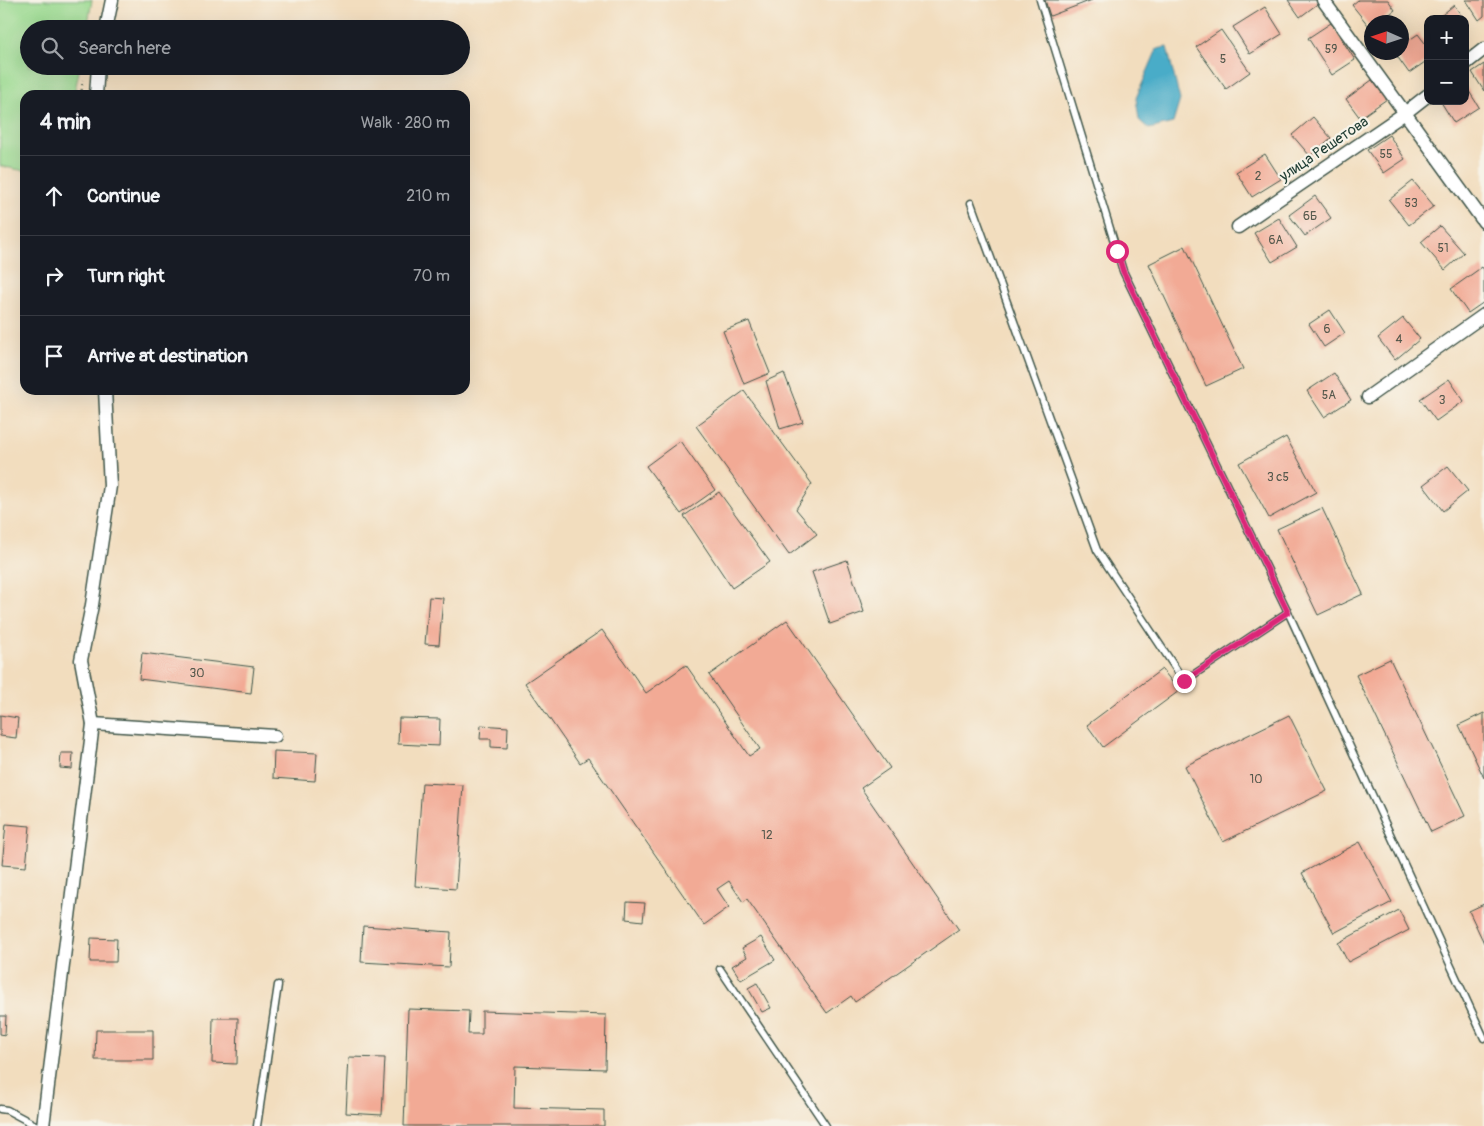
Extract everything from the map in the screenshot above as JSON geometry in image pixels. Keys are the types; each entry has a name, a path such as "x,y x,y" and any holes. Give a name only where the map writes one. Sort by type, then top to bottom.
{"street":[{"path":"108,20 112,0"},
{"path":"1323,0 1484,222"},
{"path":"1469,61 1484,49"},
{"path":"96,90 97,75"},
{"name":"улица Решетова","path":"1238,228 1424,98"},
{"path":"1368,397 1484,315"},
{"path":"43,1126 93,724 81,660 92,606 110,486 105,395"},
{"path":"93,724 276,736"}],"lane":[{"path":"1040,0 1123,271 1288,612 1484,1038"},
{"path":"971,203 1097,550 1184,681 1288,612"},
{"path":"720,969 826,1126"},
{"path":"257,1126 278,985"},
{"path":"0,1109 7,1110 37,1126"}],"green space":[{"path":"0,0 92,0 89,20 20,20 20,75 78,75 75,90 20,90 20,170 0,166"}],"water":[{"path":"1167,47 1180,100 1173,123 1149,129 1139,120 1136,98 1157,49"}],"building":[{"path":"1045,0 1092,0 1050,16"},
{"path":"1288,0 1319,0 1320,2 1300,17"},
{"path":"1358,0 1388,0 1395,10 1388,15 1364,15 1364,20 1352,5"},
{"path":"1466,0 1484,0 1484,16 1479,20"},
{"path":"1454,5 1461,15 1442,15"},
{"path":"1265,7 1282,34 1250,54 1233,27"},
{"path":"1331,23 1355,60 1332,75 1308,38"},
{"path":"1221,30 1250,72 1226,89 1196,47"},
{"path":"1418,34 1424,42 1424,63 1409,73 1400,60 1409,60 1409,40"},
{"path":"1484,64 1484,91 1472,72"},
{"path":"1372,80 1387,99 1360,118 1346,99"},
{"path":"1469,91 1479,107 1454,123 1443,105 1469,105"},
{"path":"1313,117 1331,138 1310,156 1292,135"},
{"path":"1389,135 1405,159 1384,173 1367,150"},
{"path":"1265,154 1281,179 1252,197 1236,172"},
{"path":"1413,181 1434,206 1409,225 1389,200"},
{"path":"1315,196 1331,218 1305,236 1289,215"},
{"path":"1279,218 1297,247 1272,262 1254,233"},
{"path":"1440,226 1464,253 1445,270 1421,242"},
{"path":"1185,246 1243,369 1206,386 1149,264"},
{"path":"1482,267 1484,270 1484,302 1468,313 1451,289"},
{"path":"1330,310 1345,333 1324,347 1309,324"},
{"path":"1403,318 1420,339 1395,360 1378,338"},
{"path":"749,321 770,373 744,384 723,331"},
{"path":"784,373 803,422 780,429 766,381"},
{"path":"1334,373 1351,400 1324,417 1307,391"},
{"path":"1449,379 1464,401 1436,421 1420,399"},
{"path":"744,391 812,484 796,509 817,534 789,555 696,426"},
{"path":"1286,437 1316,492 1269,518 1239,463"},
{"path":"680,441 715,490 681,514 646,466"},
{"path":"1448,466 1468,491 1443,511 1423,485"},
{"path":"719,492 770,562 732,588 684,516"},
{"path":"1322,508 1363,594 1318,615 1277,529"},
{"path":"847,560 864,612 830,624 812,572"},
{"path":"429,597 443,598 439,645 425,644"},
{"path":"787,620 890,768 861,788 959,930 855,1002 851,996 827,1013 747,899 743,902 729,881 717,889 729,907 704,925 588,758 580,763 525,683 602,630 646,693 686,665 749,756 760,749 709,675"},
{"path":"142,653 254,667 251,693 139,679"},
{"path":"1390,659 1465,816 1431,832 1356,675"},
{"path":"1162,669 1179,691 1103,747 1087,725"},
{"path":"1484,713 1484,778 1459,725"},
{"path":"0,715 18,718 16,738 0,736"},
{"path":"1289,715 1327,791 1223,842 1185,766"},
{"path":"399,718 440,719 439,746 398,744"},
{"path":"481,725 508,727 507,748 491,747 491,739 480,739"},
{"path":"274,751 317,753 315,781 273,778"},
{"path":"61,753 73,753 72,769 60,768"},
{"path":"422,783 463,785 456,889 415,886"},
{"path":"6,824 30,826 26,867 2,865"},
{"path":"1360,842 1392,902 1334,933 1302,873"},
{"path":"627,902 645,903 643,921 626,919"},
{"path":"1484,904 1484,943 1469,911"},
{"path":"1399,910 1409,930 1348,962 1338,943"},
{"path":"363,926 451,932 449,967 361,962"},
{"path":"761,937 775,960 741,980 732,966 747,957 742,948"},
{"path":"91,938 117,939 116,962 90,962"},
{"path":"757,983 771,1008 762,1012 748,988"},
{"path":"408,1009 469,1011 468,1034 482,1034 482,1011 606,1015 605,1069 515,1066 514,1108 604,1110 604,1126 404,1126"},
{"path":"0,1016 6,1016 5,1035 0,1034"},
{"path":"213,1018 238,1018 237,1064 212,1063"},
{"path":"96,1030 153,1030 153,1060 95,1060"},
{"path":"349,1057 385,1058 382,1115 346,1113"}],"route":[{"path":"1117,251 1123,271 1288,612 1184,681"}]}
